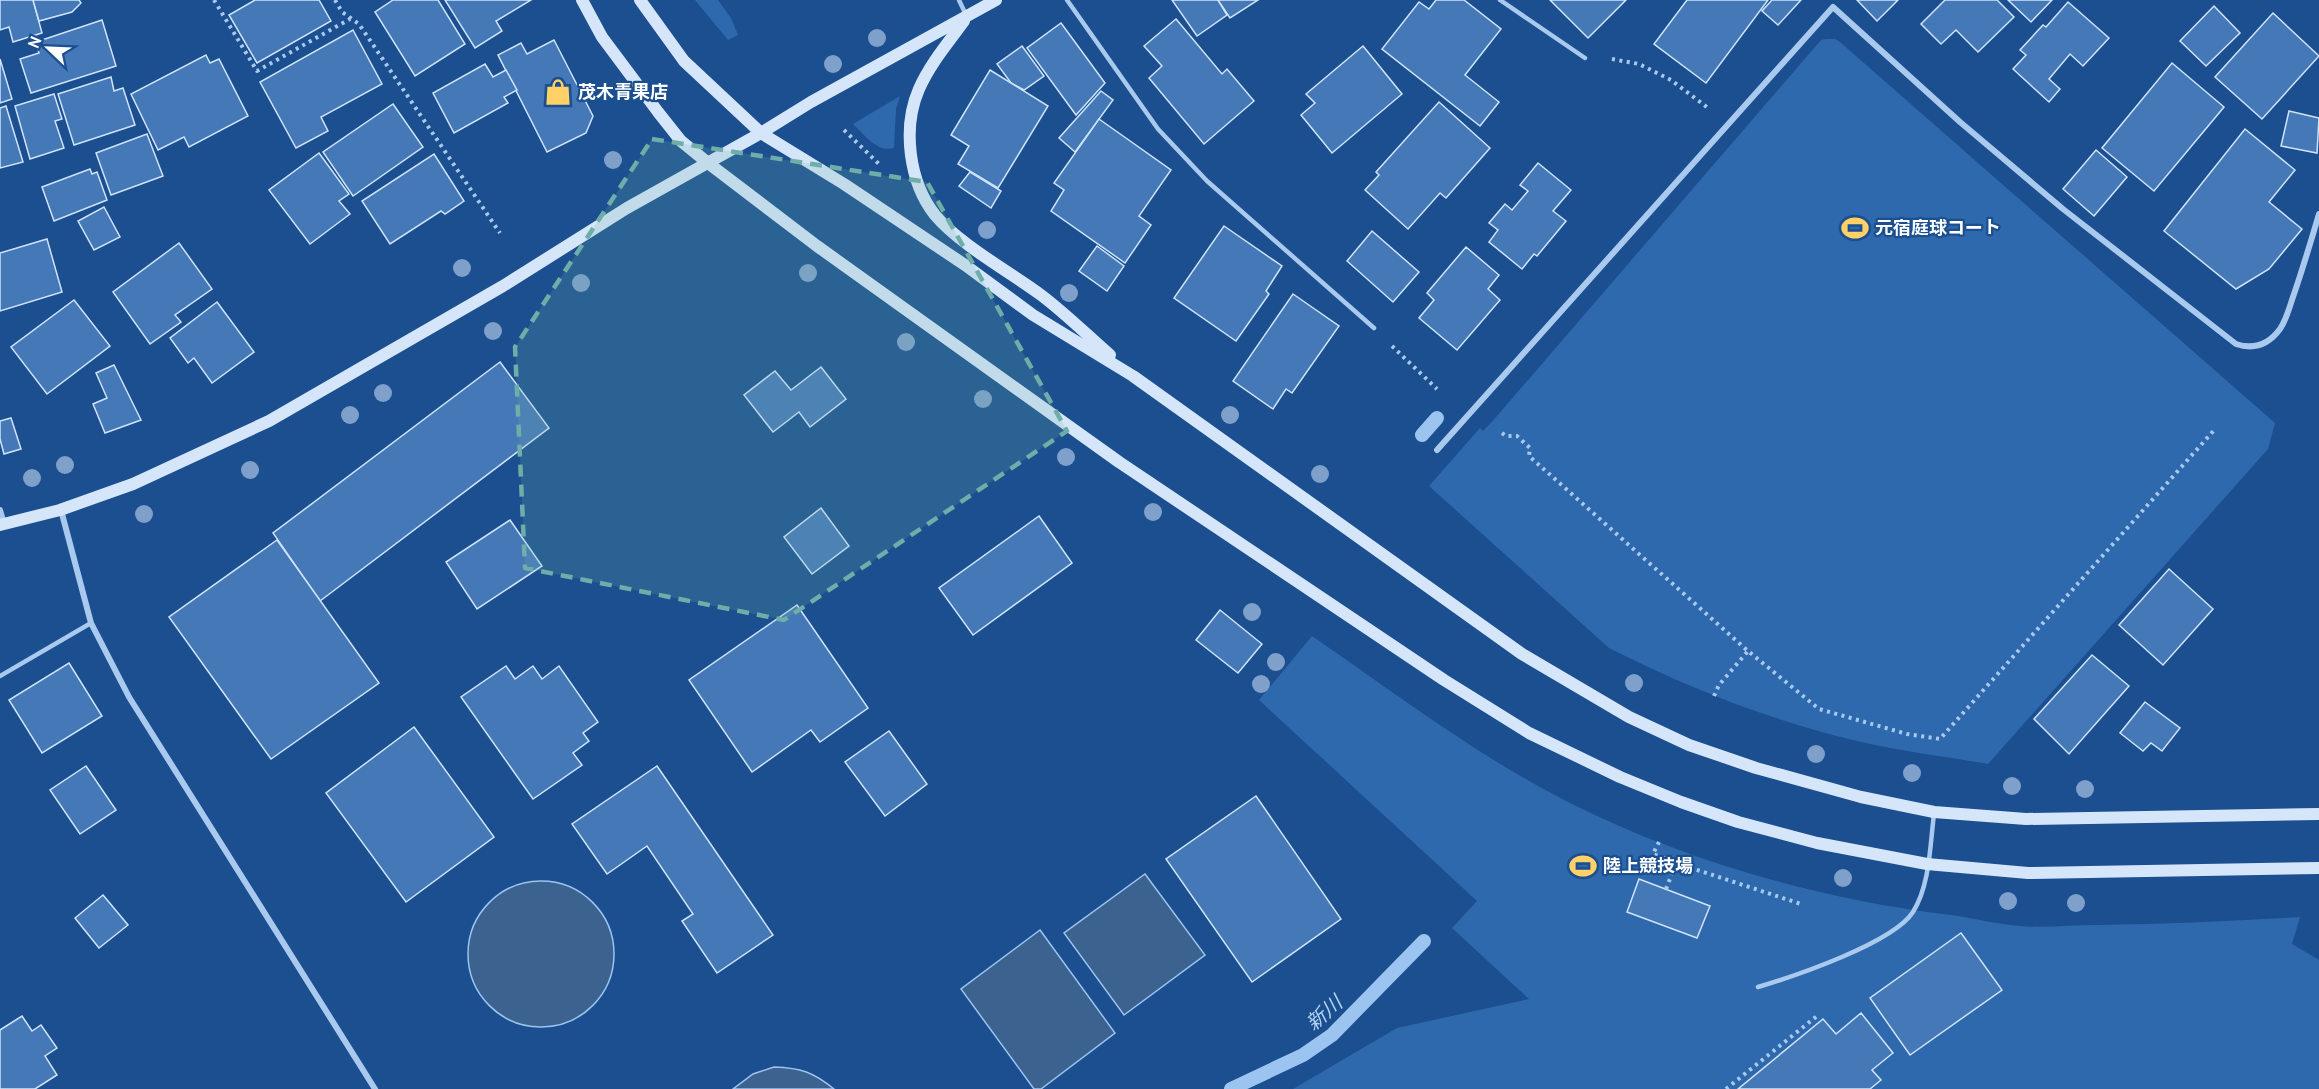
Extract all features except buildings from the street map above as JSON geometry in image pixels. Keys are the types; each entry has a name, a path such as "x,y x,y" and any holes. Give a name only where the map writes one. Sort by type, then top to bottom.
{"street":[{"path":"582,0 602,37 658,112 681,141 708,163 817,246 1119,462 1444,680 1529,733 1620,777 1680,802 1738,822 1817,843 1927,864 2028,873 2319,868"},
{"path":"639,0 684,61 762,133 844,184 965,265 1033,315 1133,376 1522,654 1629,717 1689,745 1756,768 1861,797 1934,812 2026,819 2319,814"},
{"path":"0,510 2,525 60,510 133,484 278,416 503,286 627,208 996,0"},
{"path":"1437,450 1727,124 1831,3 1960,122 2054,202 2236,344 2248,348 2259,346 2272,338 2282,327 2306,260 2319,214"},
{"path":"967,17 930,69 918,91 913,110 911,159 925,200 936,216 951,230 1043,297 1133,376"},
{"path":"60,510 91,624 129,698 375,1089"}],"lane":[{"path":"958,0 967,17"},
{"path":"1067,0 1158,129 1207,181 1374,328"},
{"path":"1500,0 1585,58"},
{"path":"0,676 91,624"},
{"path":"1758,987 1783,980 1877,941 1899,928 1913,912 1924,883 1934,812"}],"path":[{"path":"214,0 257,71 350,19"},
{"path":"335,0 342,12 359,24 500,233"},
{"path":"1608,58 1640,64 1671,80 1727,124"},
{"path":"844,130 884,167"},
{"path":"1385,339 1437,389"},
{"path":"1502,433 1506,436 1517,436 1530,448 1529,456 1748,651 1819,709 1907,734 1940,739 2216,428"},
{"path":"1714,696 1719,685 1748,651"},
{"path":"1659,842 1653,854 1801,904"},
{"path":"1666,889 1676,863"},
{"path":"1726,1089 1817,1016"}],"highlighted area":[{"path":"652,139 927,182 1067,431 784,620 525,568 515,347"}],"shaded area":[{"path":"695,0 718,0 731,18 738,35 728,40"},
{"name":"元宿庭球コート","path":"1835,39 1840,42 2275,423 2268,449 1988,764 1889,748 1840,737 1739,705 1641,664 1609,648 1429,486 1480,428 1483,431 1497,416 1821,40"},
{"path":"900,96 896,109 894,148 877,146 853,124"},
{"name":"陸上競技場","path":"1312,636 1436,723 1500,764 1566,801 1658,842 1705,859 1802,888 1901,908 2019,926 2174,923 2300,917 2292,944 2319,960 2319,1089 1293,1089 1397,1028 1529,999 1452,928 1477,901 1259,700"},
{"path":"1145,874 1205,955 1124,1015 1064,933"},
{"path":"541,881 555,882 569,887 582,893 593,902 602,913 608,926 613,940 613,968 608,982 602,995 593,1006 582,1015 569,1021 555,1026 541,1027 527,1026 513,1021 500,1015 489,1006 480,995 474,982 469,968 468,954 469,940 474,926 480,913 489,902 500,893 513,887 527,882"},
{"path":"1040,930 1115,1033 1041,1089 1034,1089 961,989"},
{"path":"774,1067 806,1072 834,1089 733,1089 753,1074"}],"waterway":[{"name":"新川","path":"1422,435 1437,418"},
{"name":"新川","path":"1231,1089 1303,1055 1332,1035 1424,941"}],"place":[{"name":"茂木青果店","path":"558,92"},
{"name":"元宿庭球コート","path":"1855,228"},
{"name":"陸上競技場","path":"1583,866"}]}
